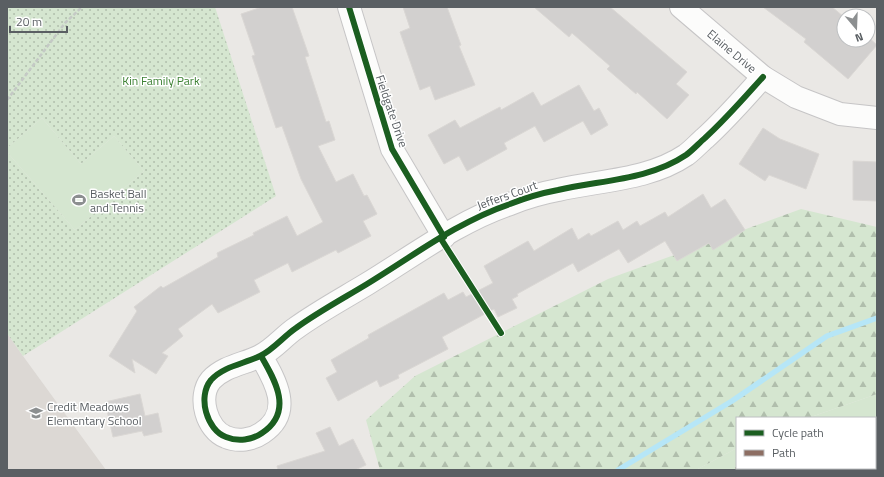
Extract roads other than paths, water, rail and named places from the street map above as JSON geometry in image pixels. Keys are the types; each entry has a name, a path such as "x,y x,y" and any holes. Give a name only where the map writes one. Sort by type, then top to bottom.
{"street":[{"name":"Fieldgate Drive","path":"349,7 392,149 444,236"},
{"name":"Elaine Drive","path":"681,7 763,77 796,97 840,114 877,118"},
{"name":"Jeffers Court","path":"261,356 296,328 444,236 486,213 509,204 556,190 650,172 687,154 720,124 763,77"}],"waterway":[{"path":"618,470 732,401 827,336 877,318"}],"place":[{"name":"Basket Ball and Tennis","path":"79,200"},
{"name":"Credit Meadows Elementary School","path":"36,413"}],"park label":[{"name":"Kin Family Park","path":"161,80"}]}
